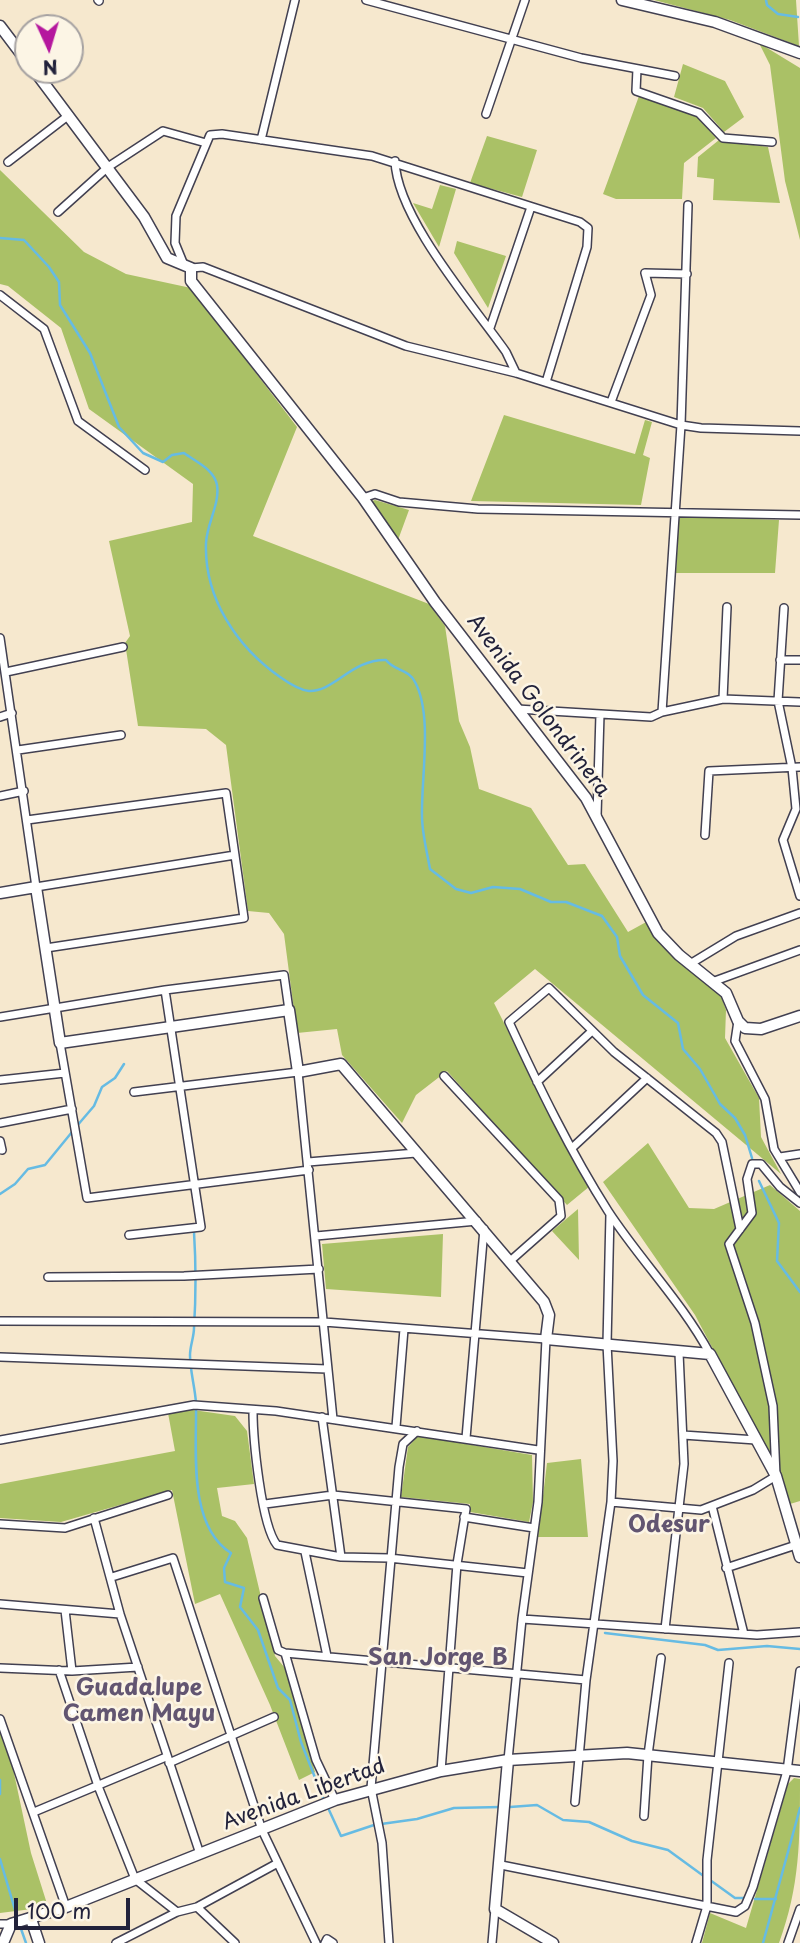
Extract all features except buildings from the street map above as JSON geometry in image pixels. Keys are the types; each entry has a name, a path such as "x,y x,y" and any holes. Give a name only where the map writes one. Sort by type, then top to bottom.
{"street":[{"path":"261,140 295,0"},
{"path":"366,0 512,39 675,76"},
{"path":"486,114 525,0"},
{"path":"622,0 715,22 800,53"},
{"path":"0,26 14,44"},
{"path":"637,69 636,91 699,113 723,138 772,142"},
{"path":"44,84 144,217 167,258 188,267 203,267 406,346 516,373 681,425 800,431"},
{"path":"8,162 69,115"},
{"path":"58,212 108,167 163,131 206,143"},
{"path":"188,267 176,243 176,216 210,135 222,134 395,162 580,222 588,228 589,236 546,382"},
{"path":"395,162 396,174 415,220 489,328 516,373"},
{"path":"662,712 681,425 688,205"},
{"path":"489,328 531,207"},
{"name":"Avenida Golondrinera","path":"188,267 191,281 363,498 435,602 597,816 650,919 667,943 726,993 738,1021 735,1041 765,1100 772,1139 800,1192"},
{"path":"611,402 651,295 645,273 687,274"},
{"path":"0,295 44,329 78,421 145,470"},
{"path":"363,498 375,494 399,502 478,509 800,515"},
{"path":"723,699 727,607"},
{"path":"784,608 778,701 796,768 796,809 783,839 800,896"},
{"path":"0,641 60,1043 87,1198 416,1153"},
{"path":"6,672 123,647"},
{"path":"780,660 800,660"},
{"path":"517,709 651,718 662,712 723,699 800,702"},
{"path":"0,717 12,713"},
{"path":"597,816 600,714"},
{"path":"18,750 121,735"},
{"path":"705,835 709,771 796,768"},
{"path":"0,796 24,791"},
{"path":"27,820 226,793 244,918 46,948"},
{"path":"0,893 235,855"},
{"path":"690,964 736,936 800,913"},
{"path":"712,982 800,950"},
{"path":"0,1017 165,990 284,975 298,1072 333,1419"},
{"path":"740,1229 722,1142 716,1133 592,1031 549,988 509,1023 572,1148 610,1213 692,1320 776,1476 800,1557"},
{"path":"129,1235 201,1227 165,990"},
{"path":"60,1043 289,1010"},
{"path":"738,1021 745,1028 761,1028 800,1016"},
{"path":"537,1082 592,1031"},
{"path":"134,1092 298,1072 341,1064 481,1225 548,1307 538,1450 538,1502 522,1619 492,1943"},
{"path":"0,1080 65,1073"},
{"path":"444,1076 559,1200 561,1216 509,1262"},
{"path":"572,1148 647,1078"},
{"path":"0,1123 72,1109"},
{"path":"0,1141 2,1150"},
{"path":"780,1157 800,1154"},
{"path":"776,1476 771,1396 755,1323 729,1250 731,1239 748,1222 752,1213 747,1180 751,1164 761,1164 780,1187 800,1203"},
{"path":"575,1802 586,1680 611,1502 613,1461 607,1344 610,1213"},
{"path":"316,1237 481,1225"},
{"path":"466,1438 476,1334 481,1225"},
{"path":"48,1277 184,1276 319,1269"},
{"path":"0,1321 324,1322 710,1354"},
{"path":"397,1427 404,1329"},
{"path":"665,1629 684,1464 679,1353"},
{"path":"0,1357 327,1369"},
{"path":"0,1440 194,1405 322,1417 538,1450"},
{"path":"253,1411 254,1454 273,1539 277,1545 341,1557 389,1558 528,1573"},
{"path":"322,1417 341,1557"},
{"path":"378,1943 388,1942 382,1843 371,1788 379,1661 403,1444 417,1431"},
{"path":"683,1435 756,1440"},
{"path":"611,1502 677,1510 712,1506 776,1476"},
{"path":"0,1524 65,1528 168,1495"},
{"path":"265,1504 332,1495 466,1509 457,1564 441,1771"},
{"path":"712,1506 744,1634"},
{"path":"464,1517 534,1528"},
{"path":"94,1518 120,1614 200,1854"},
{"path":"726,1568 798,1544"},
{"path":"304,1552 327,1656"},
{"path":"112,1577 173,1558 262,1830 316,1943"},
{"path":"263,1598 278,1650 285,1653 586,1680"},
{"path":"0,1604 120,1614"},
{"path":"65,1610 72,1671"},
{"path":"522,1619 744,1634 800,1632"},
{"path":"285,1653 316,1759 335,1800"},
{"path":"644,1816 648,1755 661,1658"},
{"path":"696,1943 707,1906 707,1860 729,1663"},
{"path":"0,1668 72,1671 138,1667"},
{"path":"58,1670 98,1786 135,1879 177,1912"},
{"path":"501,1865 736,1912 745,1906 794,1771 800,1671"},
{"path":"34,1812 232,1736 274,1717"},
{"path":"0,1719 66,1907"},
{"name":"Avenida Libertad","path":"0,1924 31,1919 66,1907 335,1800 441,1771 508,1760 627,1753 794,1771"},
{"path":"116,1943 177,1912 197,1907 276,1864"},
{"path":"197,1907 235,1943"},
{"path":"495,1909 552,1943"},
{"path":"788,1943 797,1928 800,1909"},
{"path":"31,1919 39,1943"},
{"path":"3,1943 11,1924"},
{"path":"325,1943 327,1939 333,1943"}],"green space":[{"path":"654,0 796,0 799,46 730,20"},
{"path":"759,43 800,68 800,240 785,181 770,65"},
{"path":"683,64 725,81 744,117 724,132 703,108 674,97"},
{"path":"639,96 697,117 716,138 684,163 682,199 616,199 603,194"},
{"path":"487,136 537,150 522,197 470,183"},
{"path":"719,140 768,147 780,203 713,200 714,179 697,177 698,157"},
{"path":"0,170 84,252 126,274 191,288 297,427 253,536 429,604 445,626 459,721 470,747 479,789 531,808 568,865 585,864 628,932 648,921 664,943 721,996 726,1010 725,1038 759,1098 761,1137 781,1174 535,969 494,1003 553,1121 590,1186 567,1205 447,1071 416,1095 402,1123 342,1055 337,1029 297,1033 284,934 269,913 248,911 226,745 206,729 138,726 125,643 130,636 109,541 192,522 193,484 89,409 61,328 8,286 0,284"},
{"path":"440,185 456,189 439,247 413,203 432,209"},
{"path":"457,241 506,256 488,308 454,253"},
{"path":"504,415 635,454 645,420 652,422 643,455 650,458 641,505 471,501"},
{"path":"375,500 409,510 398,540 369,502"},
{"path":"679,516 779,520 775,573 676,573"},
{"path":"648,1143 689,1208 714,1209 770,1185 800,1211 800,1501 790,1504 781,1478 695,1315 603,1182"},
{"path":"578,1209 579,1260 552,1231"},
{"path":"443,1234 441,1297 326,1289 322,1244"},
{"path":"193,1410 235,1416 247,1431 254,1484 217,1488 222,1516 235,1521 247,1538 275,1656 285,1668 315,1772 299,1780 270,1705 220,1594 195,1604 172,1490 61,1522 0,1518 0,1484 175,1451 168,1413"},
{"path":"418,1436 532,1455 533,1502 529,1522 470,1512 470,1504 401,1497 408,1447"},
{"path":"581,1459 588,1537 538,1537 547,1463"},
{"path":"0,1730 9,1750 31,1853 48,1907 0,1913"},
{"path":"794,1778 800,1779 797,1862 791,1902 779,1943 702,1943 710,1913 746,1928 788,1784"}],"waterway":[{"path":"766,0 767,5 778,14 798,17"},
{"path":"0,238 24,240 59,282 60,305 90,353 119,427 143,453 163,462 172,455 184,453 204,466 215,479 217,492 206,543 207,563 217,602 237,636 264,665 290,683 309,691 327,686 374,661 386,660 412,678 424,712 422,822 430,869 456,889 471,893 493,887 520,889 551,902 566,902 602,916 617,937 620,956 643,995 678,1023 683,1049 700,1069 720,1104 735,1118 745,1135 752,1158"},
{"path":"76,1127 94,1106 102,1087 115,1078 124,1064"},
{"path":"0,1194 15,1184 28,1169 45,1165 72,1132"},
{"path":"759,1181 779,1223 777,1261 800,1292"},
{"path":"194,1232 195,1304 190,1355 196,1403 197,1484 201,1505 207,1524 217,1540 231,1553 224,1568 225,1582 244,1588 240,1607 258,1630 278,1688 290,1700 301,1742 323,1798"},
{"path":"605,1633 705,1645 718,1650 767,1646 800,1649"},
{"path":"0,1780 0,1794"},
{"path":"510,1807 537,1805 563,1820 589,1822 632,1841 668,1850 705,1877"},
{"path":"329,1810 341,1836 374,1825 417,1819 454,1808 501,1807"},
{"path":"763,1943 800,1808"},
{"path":"0,1859 18,1920"},
{"path":"710,1880 735,1898 747,1898"},
{"path":"755,1899 776,1899"},
{"path":"20,1926 26,1943"}],"district":[{"name":"Odesur","path":"669,1526"},
{"name":"San Jorge B","path":"438,1659"},
{"name":"Guadalupe Camen Mayu","path":"139,1702"}]}
